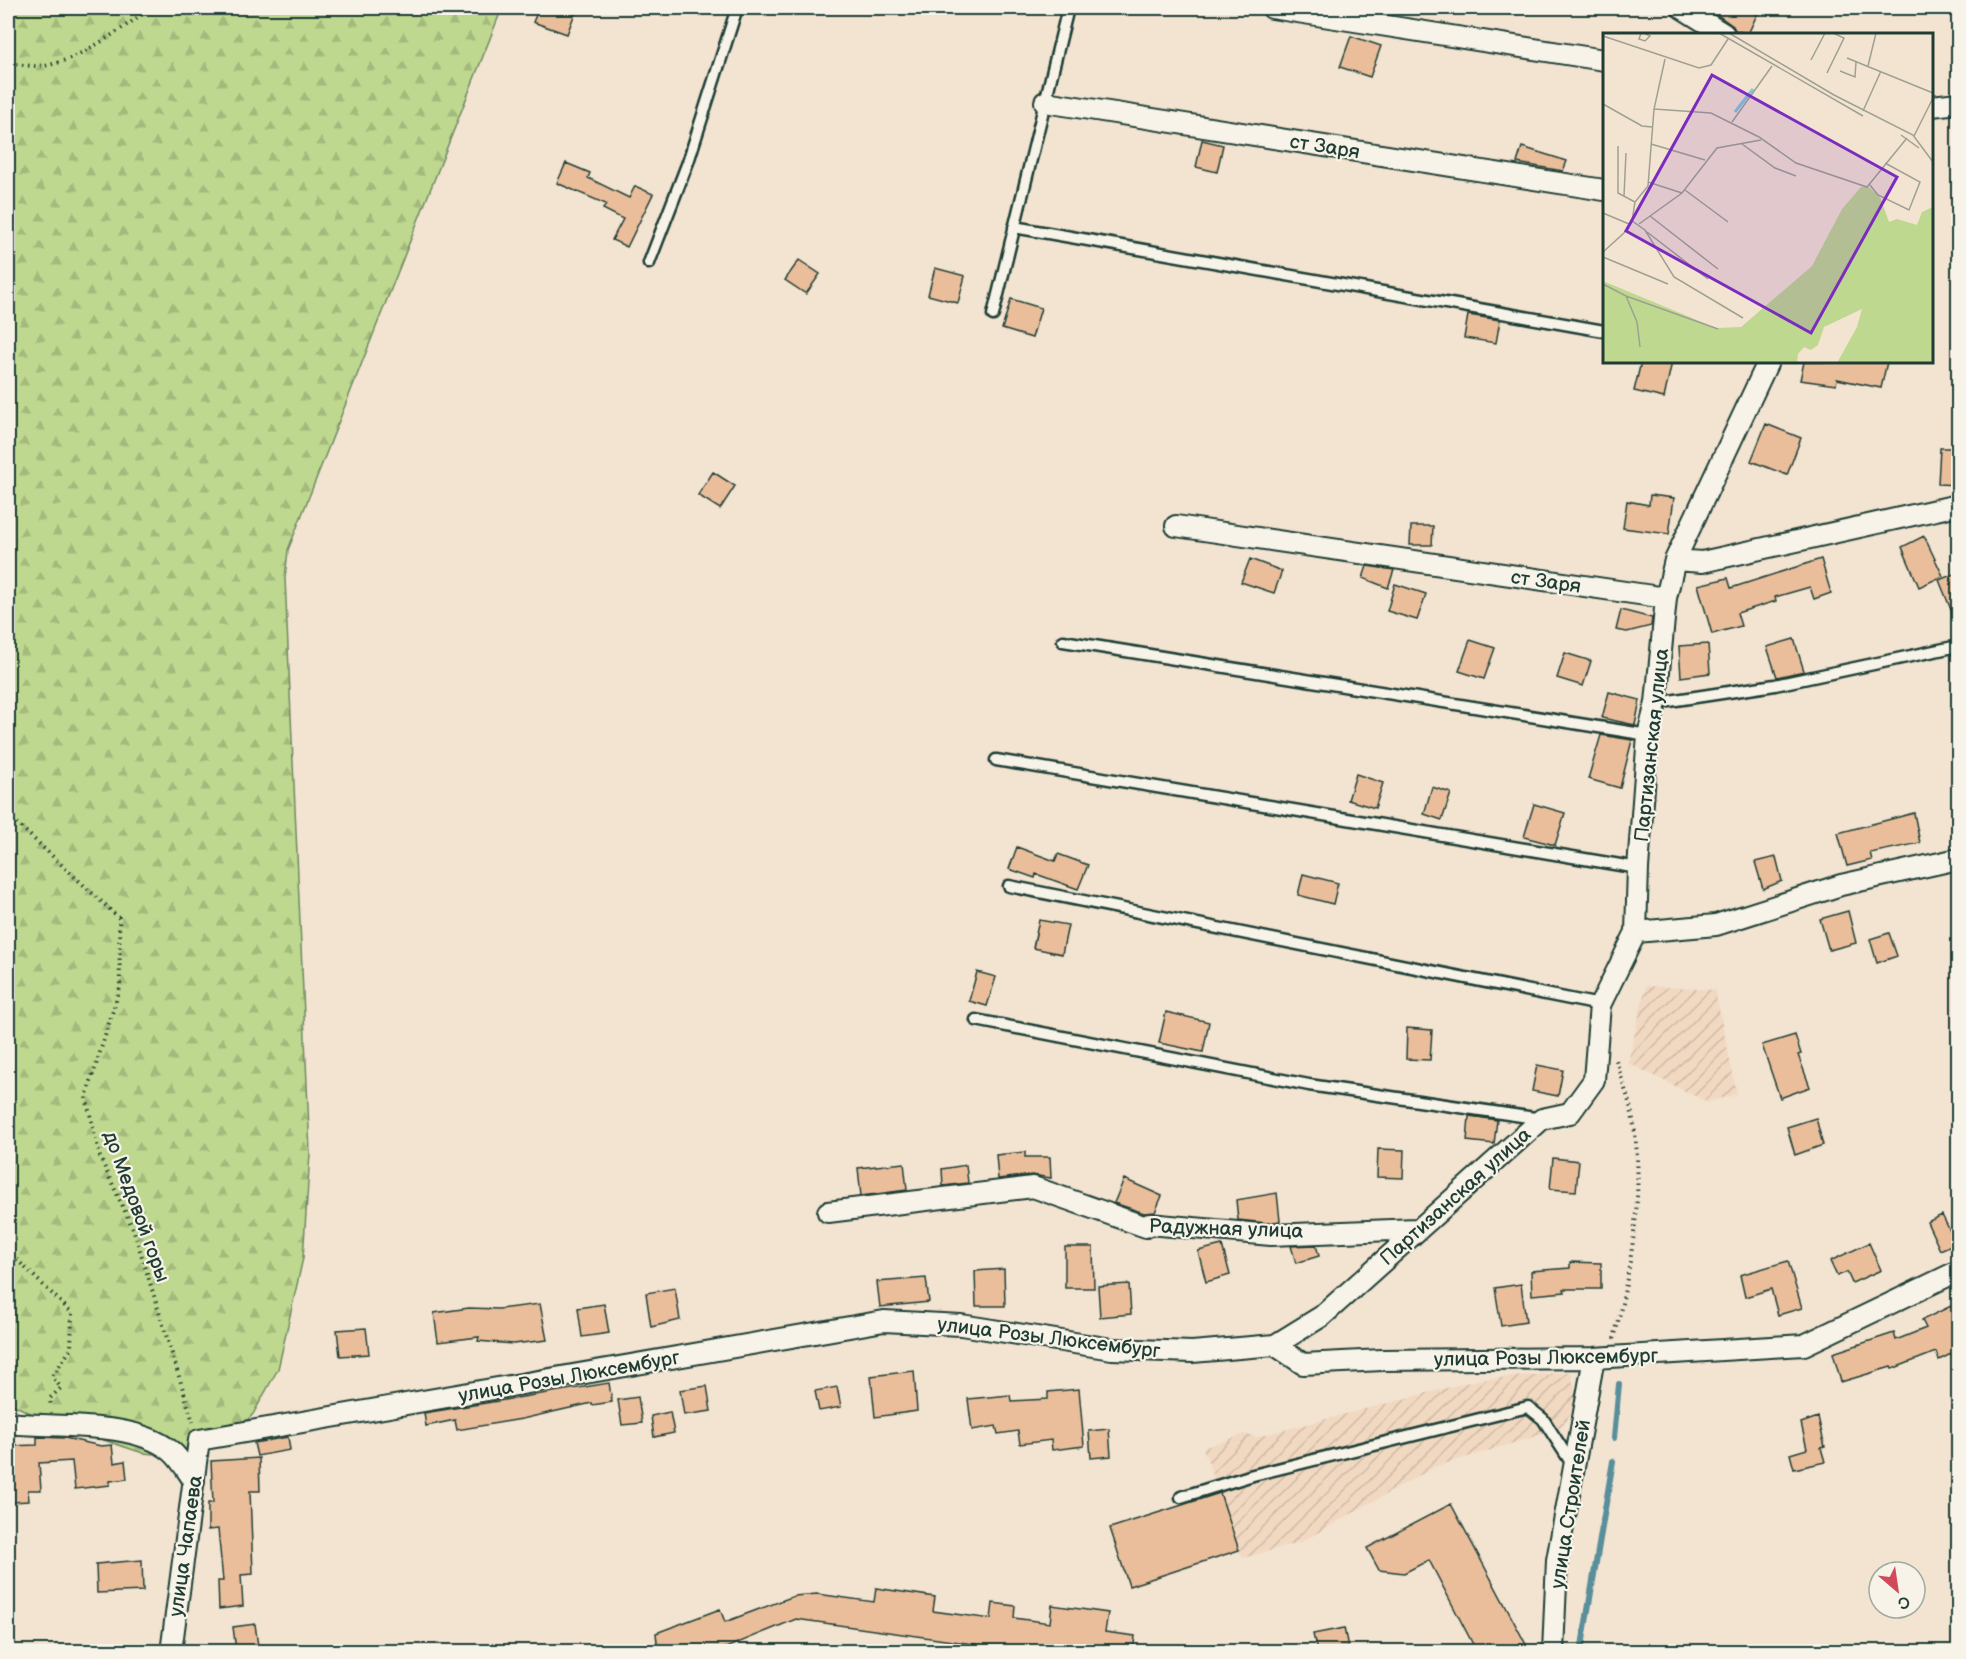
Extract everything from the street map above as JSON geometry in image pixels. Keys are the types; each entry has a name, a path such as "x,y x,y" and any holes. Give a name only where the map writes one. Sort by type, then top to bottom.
{"street":[{"path":"1272,8 1603,60"},
{"path":"1682,8 1722,33"},
{"name":"ст Заря","path":"1045,102 1603,190"},
{"path":"1933,106 1959,103"},
{"name":"Партизанская улица","path":"1275,1345 1322,1316 1416,1229 1542,1119 1570,1113 1594,1080 1600,1005 1636,932 1638,868 1648,735 1656,702 1666,598 1675,560 1768,363"},
{"path":"1675,560 1702,562 1959,505"},
{"name":"ст Заря","path":"1176,526 1666,598"},
{"path":"1636,932 1716,925 1841,885 1959,859"},
{"name":"Радужная улица","path":"828,1212 1033,1186 1146,1227 1149,1224 1271,1235 1416,1229"},
{"name":"улица Розы Люксембург","path":"199,1440 884,1321 961,1324 1112,1349 1192,1352 1275,1345 1303,1364 1382,1360 1601,1358 1804,1345 1959,1271"},
{"name":"улица Строителей","path":"1553,1652 1557,1560 1574,1467 1601,1358"},
{"path":"8,1423 39,1427 77,1425 137,1434 171,1451 194,1480"},
{"name":"улица Чапаева","path":"171,1652 199,1440"}],"lane":[{"path":"649,263 687,162 736,8"},
{"path":"993,315 1068,8"},
{"path":"1014,227 1603,331"},
{"path":"1063,641 1648,735"},
{"path":"1656,702 1775,685 1959,646"},
{"path":"996,760 1638,868"},
{"path":"1009,886 1600,1005"},
{"path":"976,1020 1309,1085 1542,1119"},
{"path":"1181,1497 1253,1475 1528,1407 1543,1419 1574,1467"}],"path":[{"path":"8,148 9,62 44,66 77,54 113,35 152,8"},
{"name":"до Медовой горы","path":"8,815 119,918 120,988 86,1097 100,1158 134,1231 199,1440"},
{"path":"1601,1358 1631,1258 1636,1198 1632,1112 1615,1058"},
{"path":"8,1251 72,1313 71,1349 52,1376 62,1388 50,1398 51,1414 77,1425"}],"shaded area":[{"path":"1646,986 1715,990 1737,1094 1707,1102 1628,1063"},
{"path":"1571,1372 1577,1404 1560,1429 1434,1467 1301,1542 1243,1558 1203,1448 1244,1434 1257,1437 1477,1380"}],"green space":[{"path":"8,8 502,8 288,550 285,578 310,1153 303,1258 278,1369 253,1414 235,1434 185,1457 143,1453 46,1421 8,1402"}],"building":[{"path":"539,8 577,8 567,34 533,22"},
{"path":"1708,8 1760,8 1748,33 1735,30 1733,26"},
{"path":"1351,36 1381,46 1370,77 1340,67"},
{"path":"1202,140 1223,145 1217,172 1196,167"},
{"path":"1522,147 1567,161 1563,171 1517,163"},
{"path":"566,163 590,173 588,178 629,198 635,186 653,194 627,247 612,240 623,219 603,209 606,204 557,183"},
{"path":"799,260 820,274 806,294 785,280"},
{"path":"935,268 965,276 958,303 928,295"},
{"path":"1011,299 1041,308 1032,338 1002,329"},
{"path":"1468,315 1500,320 1496,343 1464,338"},
{"path":"1641,363 1672,363 1664,398 1634,391"},
{"path":"1804,363 1887,363 1881,388 1837,379 1836,385 1800,380"},
{"path":"1766,424 1801,438 1787,475 1751,461"},
{"path":"1940,448 1959,448 1959,485 1938,484"},
{"path":"713,472 735,486 720,509 698,495"},
{"path":"1650,495 1674,498 1669,534 1623,528 1627,501 1649,505"},
{"path":"1411,526 1433,526 1432,545 1410,545"},
{"path":"1924,536 1943,576 1919,587 1902,547"},
{"path":"1250,559 1282,571 1274,593 1241,582"},
{"path":"1821,559 1831,593 1814,599 1810,587 1775,597 1776,601 1737,613 1741,626 1712,634 1698,585 1728,578 1731,588"},
{"path":"1367,566 1394,570 1388,588 1363,578"},
{"path":"1959,572 1959,627 1958,627 1939,580"},
{"path":"1395,584 1426,594 1417,620 1387,611"},
{"path":"1621,610 1652,618 1651,626 1627,632 1616,630"},
{"path":"1794,639 1804,671 1777,677 1767,647"},
{"path":"1470,640 1495,648 1484,679 1459,671"},
{"path":"1708,644 1710,673 1681,677 1679,646"},
{"path":"1565,653 1591,661 1583,686 1557,678"},
{"path":"1609,692 1640,700 1635,725 1602,718"},
{"path":"1601,735 1632,740 1620,788 1588,779"},
{"path":"1356,774 1383,783 1375,808 1348,800"},
{"path":"1432,787 1451,793 1442,820 1424,814"},
{"path":"1534,804 1565,813 1555,845 1524,837"},
{"path":"1914,813 1920,843 1870,853 1872,860 1847,866 1838,833"},
{"path":"1017,847 1055,861 1058,854 1088,865 1078,889 1036,874 1035,878 1009,869"},
{"path":"1776,857 1782,881 1763,889 1755,862"},
{"path":"1303,874 1338,883 1333,904 1298,895"},
{"path":"1848,911 1856,943 1829,950 1820,919"},
{"path":"1039,920 1068,925 1062,954 1033,948"},
{"path":"1889,933 1897,956 1877,963 1870,939"},
{"path":"977,972 996,977 987,1006 969,1001"},
{"path":"1166,1012 1209,1022 1203,1052 1159,1043"},
{"path":"1407,1028 1432,1030 1430,1060 1406,1059"},
{"path":"1795,1035 1801,1054 1798,1055 1810,1087 1780,1098 1762,1045"},
{"path":"1537,1065 1563,1070 1558,1096 1532,1091"},
{"path":"1469,1116 1497,1120 1494,1144 1467,1141"},
{"path":"1816,1118 1823,1145 1795,1155 1787,1127"},
{"path":"1378,1149 1404,1150 1403,1178 1377,1177"},
{"path":"1025,1152 1025,1157 1050,1157 1051,1178 1032,1175 998,1179 996,1155"},
{"path":"1553,1158 1579,1161 1576,1191 1550,1189"},
{"path":"904,1163 907,1190 861,1196 858,1168"},
{"path":"966,1165 968,1183 943,1186 942,1169"},
{"path":"1124,1179 1162,1196 1155,1212 1144,1213 1114,1203"},
{"path":"1277,1193 1280,1221 1267,1223 1238,1220 1236,1200"},
{"path":"1942,1215 1956,1243 1940,1250 1927,1222"},
{"path":"1869,1243 1881,1270 1852,1283 1847,1272 1837,1276 1830,1261"},
{"path":"1222,1245 1230,1275 1206,1282 1198,1251"},
{"path":"1316,1245 1319,1256 1296,1263 1291,1246"},
{"path":"1065,1247 1093,1247 1094,1288 1065,1288"},
{"path":"1788,1261 1802,1308 1778,1315 1771,1289 1745,1297 1740,1275"},
{"path":"1570,1262 1601,1263 1601,1289 1564,1289 1565,1292 1532,1295 1531,1271 1570,1268"},
{"path":"1004,1269 1005,1306 976,1306 975,1271"},
{"path":"926,1278 929,1302 880,1307 877,1282"},
{"path":"1129,1284 1131,1314 1100,1317 1098,1286"},
{"path":"1521,1284 1526,1322 1501,1326 1495,1288"},
{"path":"675,1288 680,1320 651,1327 646,1293"},
{"path":"540,1304 547,1340 513,1344 478,1341 479,1337 438,1342 434,1313 469,1308 499,1309"},
{"path":"604,1304 609,1333 582,1337 578,1308"},
{"path":"1951,1306 1954,1313 1959,1310 1959,1350 1939,1360 1936,1352 1892,1369 1891,1367 1841,1382 1833,1353 1894,1333 1896,1340 1926,1328 1922,1320"},
{"path":"366,1328 369,1354 340,1356 337,1330"},
{"path":"914,1371 917,1411 875,1417 871,1376"},
{"path":"609,1383 612,1402 592,1405 592,1403 522,1419 457,1430 455,1420 426,1426 424,1413"},
{"path":"707,1386 711,1411 684,1415 680,1390"},
{"path":"837,1387 841,1407 819,1411 815,1391"},
{"path":"1079,1389 1084,1446 1052,1450 1051,1440 1020,1444 1018,1431 998,1434 996,1426 972,1430 968,1399 1010,1395 1011,1401 1048,1399 1048,1392"},
{"path":"638,1397 642,1423 622,1425 618,1400"},
{"path":"670,1412 674,1433 654,1437 651,1416"},
{"path":"1818,1417 1825,1447 1821,1448 1825,1462 1794,1469 1790,1454 1807,1449 1801,1423"},
{"path":"1109,1429 1111,1456 1091,1458 1089,1431"},
{"path":"37,1437 65,1438 101,1446 112,1445 114,1463 125,1461 127,1479 110,1481 110,1485 75,1489 72,1461 39,1463 41,1490 28,1490 29,1501 12,1502 8,1446 37,1445"},
{"path":"288,1437 290,1450 257,1456 254,1443"},
{"path":"259,1458 260,1491 250,1491 253,1574 241,1575 243,1606 219,1609 218,1581 223,1581 218,1529 208,1530 208,1503 213,1503 211,1461"},
{"path":"1220,1493 1239,1550 1129,1586 1110,1528"},
{"path":"1451,1504 1530,1652 1477,1652 1429,1560 1404,1573 1379,1570 1367,1548"},
{"path":"142,1560 143,1591 97,1593 96,1564"},
{"path":"876,1588 935,1597 933,1611 991,1619 993,1603 1015,1606 1014,1618 1050,1623 1052,1605 1108,1613 1105,1632 1135,1636 1133,1652 1030,1652 796,1619 716,1652 658,1652 656,1633 720,1609 725,1622 794,1596 817,1594 874,1602"},
{"path":"255,1624 258,1646 236,1650 233,1627"},
{"path":"1344,1628 1349,1652 1317,1652 1313,1634"}],"waterway":[{"path":"1614,1438 1619,1384"},
{"path":"1581,1652 1613,1461"}]}
